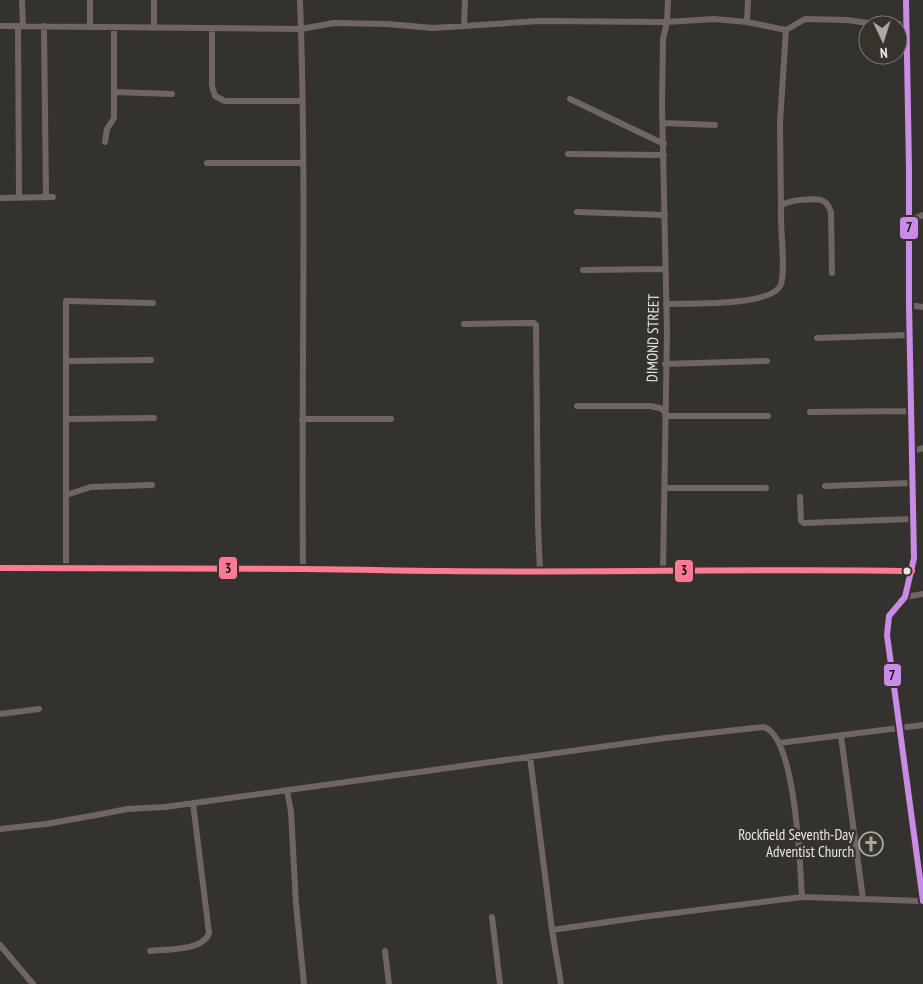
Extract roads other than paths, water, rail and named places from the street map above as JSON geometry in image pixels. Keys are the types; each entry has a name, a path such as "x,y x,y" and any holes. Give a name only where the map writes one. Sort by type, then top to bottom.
{"street":[{"path":"19,198 20,26 22,0"},
{"path":"90,0 90,26"},
{"path":"154,0 154,27"},
{"path":"300,0 303,163 303,569"},
{"path":"464,26 466,0"},
{"path":"666,22 668,0"},
{"path":"747,22 748,0"},
{"path":"906,0 906,15"},
{"path":"0,26 301,29 325,23 351,22 425,28 538,22 666,22 705,19 747,22 786,30 805,19 858,21"},
{"name":"DIMOND STREET","path":"663,571 666,304 662,105 663,39 666,22"},
{"path":"0,198 49,197 44,26"},
{"path":"105,142 107,129 114,118 114,27"},
{"path":"212,28 212,86 215,96 225,101 302,101"},
{"path":"666,304 755,299 766,297 778,289 782,277 780,122 786,30"},
{"path":"552,930 802,897 923,901 887,635 888,616 905,596 914,558 907,65"},
{"path":"114,92 172,94"},
{"path":"570,99 664,144"},
{"path":"663,123 716,125"},
{"path":"568,154 664,155"},
{"path":"207,162 303,163"},
{"path":"781,210 782,205 792,201 822,200 828,205 831,212 832,273"},
{"path":"577,212 665,215"},
{"path":"910,220 923,215"},
{"path":"583,270 665,269"},
{"path":"66,568 66,300 153,303"},
{"path":"909,305 923,307"},
{"path":"464,324 534,323 536,325 540,571"},
{"path":"817,338 910,335"},
{"path":"66,361 151,360"},
{"path":"665,364 767,361"},
{"path":"577,406 655,406 665,414 768,416"},
{"path":"810,412 912,411"},
{"path":"66,419 154,418"},
{"path":"302,419 391,419"},
{"path":"913,450 923,448"},
{"path":"825,486 912,483"},
{"path":"66,494 91,487 152,485"},
{"path":"664,488 766,488"},
{"path":"800,497 801,521 804,523 912,519"},
{"path":"0,568 303,569 444,572 912,570"},
{"path":"905,596 923,594"},
{"path":"0,714 39,709"},
{"path":"779,743 923,725"},
{"path":"0,829 46,824 127,808 165,807 665,738 763,727 768,728 779,743 788,767 792,786 802,897"},
{"path":"841,736 863,899"},
{"path":"530,757 552,930 561,984"},
{"path":"287,790 292,812 296,904 304,984"},
{"path":"150,950 188,947 202,943 208,938 209,933 193,803"},
{"path":"492,917 500,984"},
{"path":"0,945 33,984"},
{"path":"385,951 389,984"}],"place":[{"name":"Rockfield Seventh-Day Adventist Church","path":"871,844"}]}
